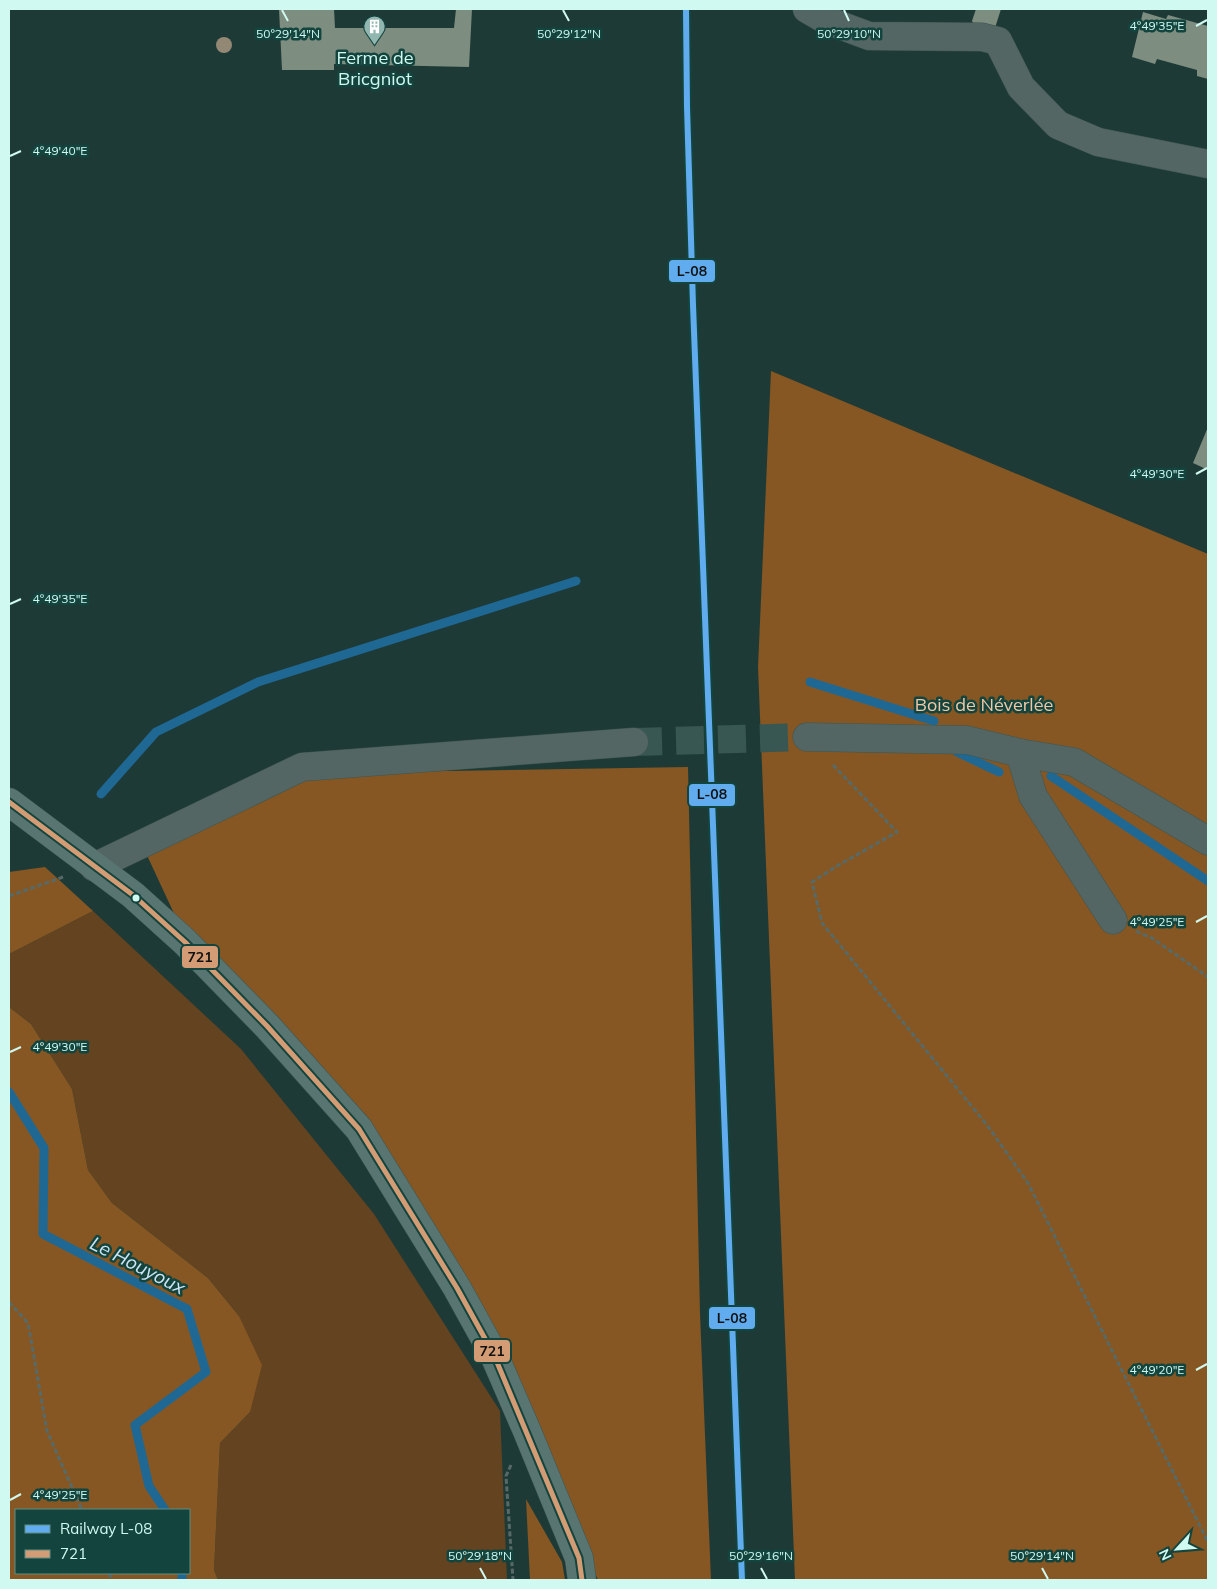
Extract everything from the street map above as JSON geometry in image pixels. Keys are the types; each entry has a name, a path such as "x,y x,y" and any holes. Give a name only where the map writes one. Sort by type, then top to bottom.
{"main road":[{"path":"9,802 133,895 185,942 267,1026 359,1129 462,1296 494,1355 579,1558 582,1580"}],"lane":[{"path":"808,9 826,20 869,36 982,38 998,41 1021,87 1058,125 1098,142 1208,164"},
{"path":"807,737 967,740 1020,753 1074,762 1208,841"},
{"path":"94,867 302,767 634,742"},
{"path":"1020,753 1033,796 1113,920"}],"path":[{"path":"807,737 897,832 812,882 822,924 987,1124 1028,1183 1208,1542"},
{"path":"9,896 94,867"},
{"path":"1113,920 1152,938 1208,977"},
{"path":"9,1302 28,1323 47,1431 82,1509"},
{"path":"513,1580 506,1476 527,1431"}],"shaded area":[{"path":"93,911 241,1049 374,1214 500,1411 507,1580 218,1580 214,1570 220,1443 250,1412 239,1316 208,1278 112,1203 88,1170 72,1089 31,1024 9,1007 9,954"}],"green space":[{"name":"Bois de Néverlée","path":"771,371 1208,554 1208,1580 795,1580 758,667"},
{"path":"688,767 700,1314 711,1580 598,1580 502,1351 368,1120 178,922 145,851 320,773"},
{"path":"45,867 93,911 9,954 9,872"},
{"path":"9,1007 31,1024 72,1089 88,1170 112,1203 208,1278 239,1316 262,1365 250,1412 220,1443 214,1570 218,1580 9,1580"},
{"path":"526,1499 562,1562 565,1580 530,1580"}],"building":[{"name":"Ferme de Bricgniot","path":"279,9 334,9 335,28 454,28 456,9 472,9 469,67 334,64 334,70 282,70"},
{"path":"976,9 1001,9 995,28 976,28 972,21"},
{"path":"1143,12 1166,19 1168,15 1208,26 1208,79 1197,76 1197,70 1157,59 1155,64 1132,57"},
{"path":"1208,427 1208,470 1193,463"}],"waterway":[{"path":"101,794 156,732 258,682 576,581"},
{"path":"810,682 934,721"},
{"path":"957,752 999,772"},
{"path":"1051,776 1208,881"},
{"name":"Le Houyoux","path":"9,1092 44,1148 43,1234 187,1309 206,1372 135,1425 149,1486 164,1509"},
{"name":"Le Houyoux","path":"182,1574 182,1580"}],"tunnel":[{"path":"634,742 807,737"}],"rail line":[{"name":"L-08","path":"686,9 693,305 742,1580"}],"transit line":[{"name":"721","path":"9,802 133,895 185,942 267,1026 359,1129 457,1288 494,1355 579,1558 582,1580"}],"place":[{"name":"Ferme de Bricgniot","path":"375,46"}]}
